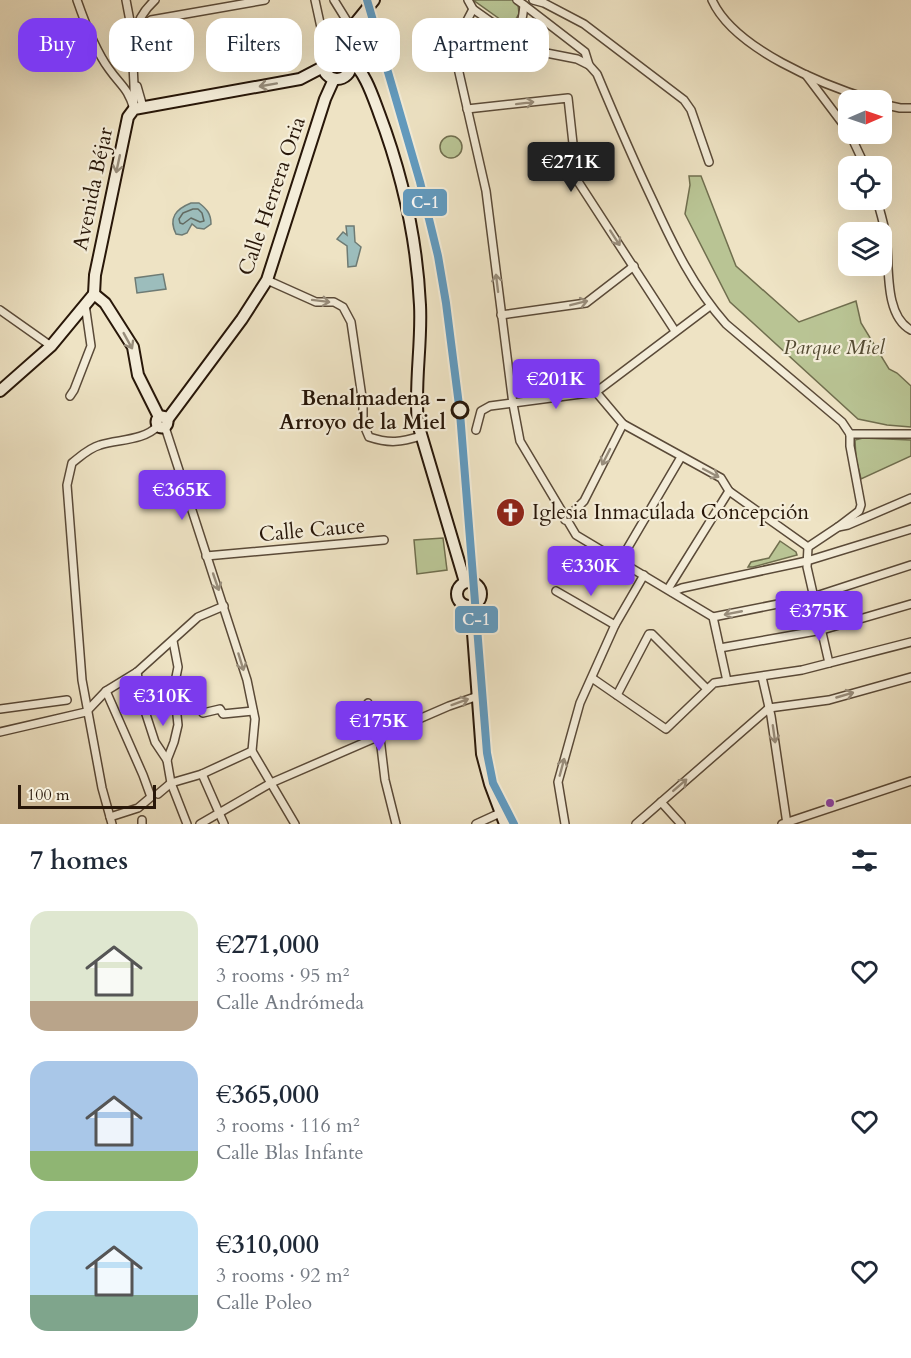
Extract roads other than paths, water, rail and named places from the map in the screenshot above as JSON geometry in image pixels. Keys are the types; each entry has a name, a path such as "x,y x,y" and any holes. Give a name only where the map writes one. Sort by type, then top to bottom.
{"street":[{"path":"77,0 108,68 139,108"},
{"path":"126,0 129,18"},
{"path":"139,18 142,11 155,0"},
{"path":"162,18 265,0"},
{"path":"315,0 324,18"},
{"path":"334,0 345,18"},
{"path":"359,18 374,0"},
{"path":"468,0 473,9 486,18"},
{"path":"517,0 585,52 589,65"},
{"path":"533,0 546,1 584,24 684,100 691,110 710,162"},
{"path":"712,0 727,22 762,52 848,90"},
{"path":"527,18 546,1"},
{"path":"523,18 524,5"},
{"path":"473,9 457,45 458,68 486,191 513,404 520,441 576,536 713,617 813,597 911,565"},
{"path":"549,54 577,59 589,65 597,74 675,250 710,306 726,324 842,422 850,434 850,446 861,506 859,511 808,547"},
{"path":"134,72 139,108"},
{"path":"346,76 348,72"},
{"path":"362,72 369,86 398,170 412,235 420,306 420,340 415,399 418,424 465,582"},
{"path":"804,72 838,117"},
{"path":"139,108 328,73 346,76 369,86"},
{"name":"Calle Herrera Oria","path":"162,423 242,319 267,280 325,99 328,73"},
{"path":"467,109 568,98 577,180 675,331"},
{"path":"892,106 911,108"},
{"name":"Avenida Béjar","path":"94,294 95,275 128,117 139,108"},
{"path":"880,210 886,234 894,313 904,326 911,330"},
{"path":"501,315 586,303 634,266"},
{"path":"267,280 316,302 334,302 343,307 351,322 363,404 363,423 369,437 384,442 404,441 422,436"},
{"path":"0,391 51,346 94,294 105,303 132,347 138,375 162,423 224,606 254,711 252,751 272,783 292,823"},
{"path":"70,396 91,346 85,304"},
{"path":"476,430 481,411 490,406 596,392 710,306"},
{"path":"0,310 51,346"},
{"path":"596,392 623,424 721,478 729,491 808,547"},
{"path":"106,691 151,797 138,808 111,820 86,712 78,634 68,485 72,463 97,446 150,434 162,423"},
{"path":"565,520 584,501 623,424"},
{"path":"850,434 911,434"},
{"path":"620,561 681,457"},
{"path":"670,591 729,491"},
{"path":"838,527 848,525 911,498"},
{"path":"670,591 807,561 911,529"},
{"name":"Calle Cauce","path":"206,556 384,540"},
{"path":"808,547 807,561 813,597 829,663"},
{"path":"565,824 558,782 580,703 615,625 644,575"},
{"path":"465,582 476,584 481,592 478,602 471,606 463,604 458,598 459,587 465,582"},
{"path":"556,591 615,625"},
{"path":"720,648 822,630 911,604"},
{"path":"0,732 86,712 106,691 137,672 198,617 224,606"},
{"path":"471,606 482,754 503,819 476,824"},
{"path":"713,617 727,681"},
{"path":"617,695 649,634 652,634 707,689"},
{"path":"167,760 178,725 174,687 178,667 173,641"},
{"path":"592,678 666,729 714,683 762,677 911,642"},
{"path":"137,672 142,702 155,742 167,760 171,783 187,824"},
{"path":"762,677 769,708 785,823 911,781"},
{"path":"636,824 769,708 829,700 911,677"},
{"path":"200,824 272,783 380,738 449,706 478,696"},
{"path":"0,709 67,700"},
{"path":"368,703 380,738 385,780 396,824"},
{"path":"203,713 220,709 223,714 254,711"},
{"path":"158,794 171,783 202,774 252,751"},
{"path":"202,774 224,824"},
{"path":"661,802 681,824"}],"water":[{"path":"191,203 199,203 204,207 211,224 204,229 192,224 187,233 176,234 173,219 181,208"},
{"path":"346,226 354,226 355,242 361,247 356,266 348,267 347,246 337,239 343,232 347,235"},
{"path":"163,274 166,289 137,293 135,278"}],"place":[{"name":"Benalmadena - Arroyo de la Miel","path":"460,410"},
{"name":"Iglesia Inmaculada Concepción","path":"511,512"}],"park label":[{"name":"Parque Miel","path":"834,347"}]}
